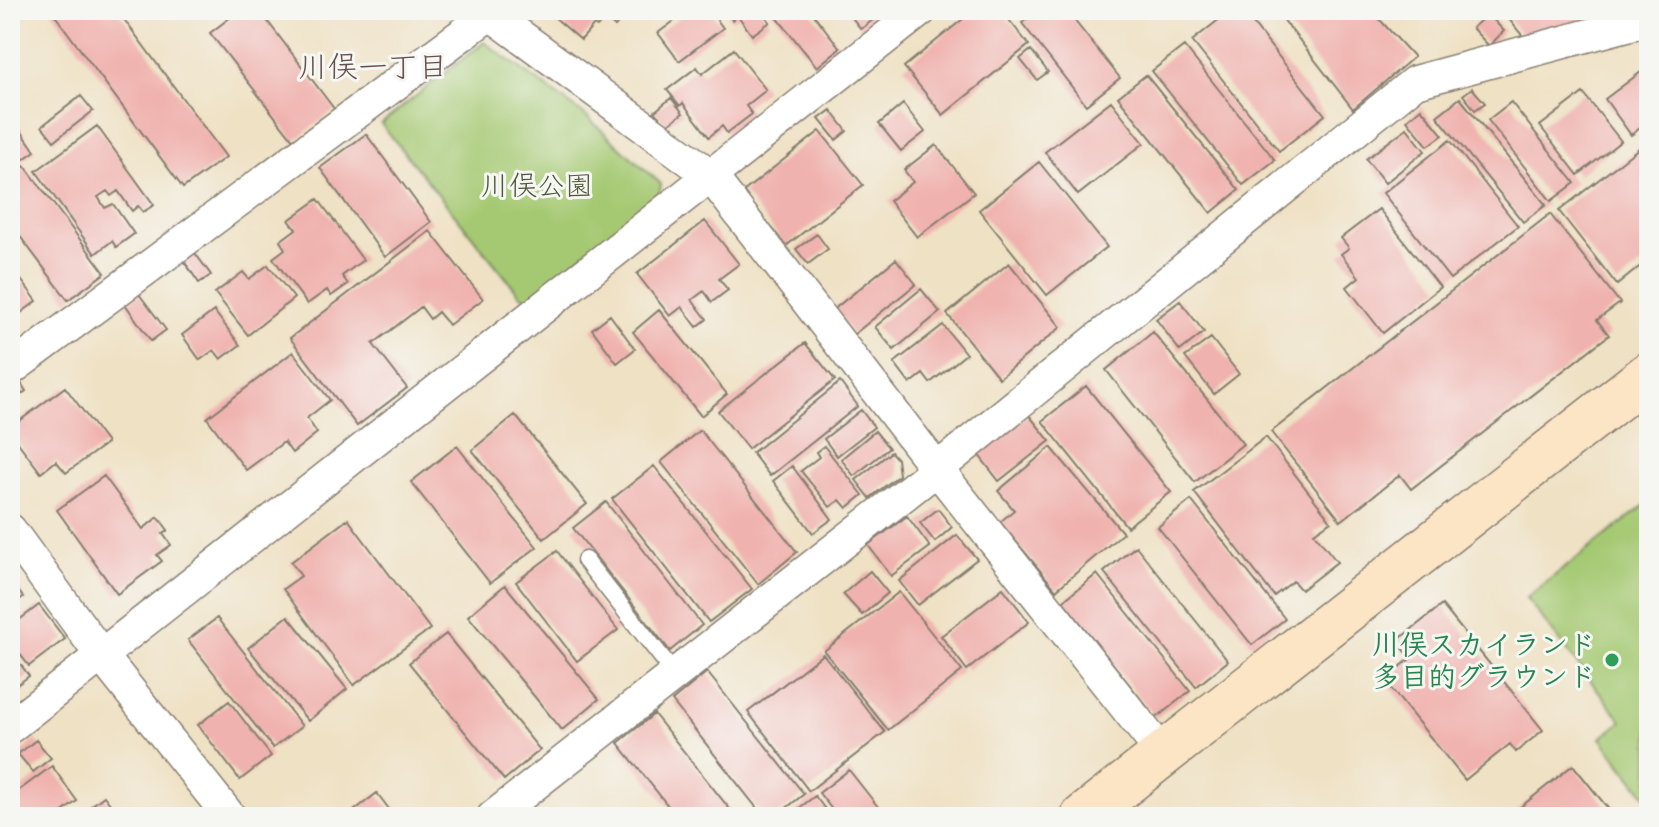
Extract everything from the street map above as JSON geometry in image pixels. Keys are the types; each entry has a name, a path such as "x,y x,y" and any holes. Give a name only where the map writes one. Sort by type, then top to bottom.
{"street":[{"path":"10,727 921,10"},
{"path":"10,370 490,12 710,175 1163,754"},
{"path":"493,817 937,469 1415,82 1649,19"},
{"path":"1083,817 1649,374"},
{"path":"10,530 101,655 230,817"}],"lane":[{"path":"585,560 675,674"}],"green space":[{"name":"川俣公園","path":"484,42 586,116 661,184 660,192 530,298 521,296 381,124"},
{"name":"川俣スカイランド 多目的グラウンド","path":"1649,502 1649,800 1601,738 1622,721 1526,598"}],"building":[{"path":"51,10 117,10 226,157 183,188"},
{"path":"240,10 259,10 335,110 294,141 210,33"},
{"path":"546,10 635,10 615,27 605,18 581,40"},
{"path":"689,10 710,10 723,28 679,61 658,33"},
{"path":"724,10 761,10 770,22 752,35 738,16 732,20"},
{"path":"771,10 810,10 840,48 817,67"},
{"path":"846,10 886,10 861,29"},
{"path":"974,10 1001,10 1029,45 943,115 904,67"},
{"path":"1039,10 1066,10 1120,78 1086,105 1022,23"},
{"path":"1231,10 1242,10 1325,115 1279,151 1192,41"},
{"path":"1276,10 1371,10 1414,57 1353,109"},
{"path":"1594,10 1603,21 1525,39 1503,12"},
{"path":"1488,14 1504,31 1489,46 1472,28"},
{"path":"1184,46 1275,160 1243,185 1152,71"},
{"path":"734,49 766,90 746,106 752,114 727,133 722,126 709,137 683,103 680,106 667,90 697,67 702,74"},
{"path":"1031,50 1048,72 1037,80 1020,59"},
{"path":"1649,66 1649,121 1631,135 1605,99"},
{"path":"1146,75 1239,190 1211,213 1118,97"},
{"path":"1472,88 1485,103 1475,110 1463,95"},
{"path":"1583,93 1621,141 1578,175 1540,126"},
{"path":"81,96 93,111 54,141 42,126"},
{"path":"671,98 683,113 667,125 654,112"},
{"path":"1460,98 1546,205 1523,222 1437,116"},
{"path":"1111,101 1144,143 1078,195 1045,152"},
{"path":"1511,102 1575,183 1551,201 1488,120"},
{"path":"903,104 925,132 901,151 879,124"},
{"path":"1421,108 1443,135 1428,146 1407,120"},
{"path":"831,110 847,131 836,140 819,119"},
{"path":"10,115 35,151 10,169"},
{"path":"97,126 154,205 143,212 138,206 132,211 118,191 111,196 107,191 98,197 105,208 113,204 134,234 116,247 112,241 95,254 36,171"},
{"path":"1407,128 1425,151 1385,183 1366,159"},
{"path":"820,131 863,185 786,246 743,192"},
{"path":"366,134 431,222 385,257 320,168"},
{"path":"1450,140 1518,226 1450,279 1383,193"},
{"path":"1649,140 1649,259 1617,285 1559,211"},
{"path":"936,145 974,193 917,237 889,201 913,182 904,170"},
{"path":"1039,162 1107,247 1047,295 979,210"},
{"path":"25,166 105,273 68,300 10,223 10,178"},
{"path":"318,199 363,260 342,276 348,284 331,296 327,290 307,304 273,258 285,249 280,241 296,229 289,220"},
{"path":"1379,209 1440,287 1383,333 1347,287 1359,277 1341,254 1349,248 1341,238"},
{"path":"1550,214 1620,303 1597,320 1609,335 1411,489 1400,475 1341,521 1271,432"},
{"path":"705,221 739,264 719,279 728,290 712,302 704,291 692,300 707,319 697,327 682,307 670,316 637,274"},
{"path":"430,231 483,299 449,325 438,312 430,319 421,307 373,344 407,388 357,426 290,338"},
{"path":"817,234 828,249 808,264 796,249"},
{"path":"195,253 211,275 199,283 184,261"},
{"path":"896,259 916,284 853,335 833,310"},
{"path":"1009,263 1061,327 999,378 947,314"},
{"path":"10,265 37,301 10,321"},
{"path":"268,265 294,298 248,335 215,293 243,272 249,279"},
{"path":"921,289 940,312 894,350 875,327"},
{"path":"139,294 166,330 151,341 125,304"},
{"path":"1180,301 1204,332 1180,351 1156,319"},
{"path":"659,310 727,394 701,416 633,332"},
{"path":"214,311 240,345 221,359 214,350 200,360 182,335"},
{"path":"610,315 635,349 617,363 592,329"},
{"path":"943,325 966,354 930,383 923,374 910,384 894,363"},
{"path":"1153,332 1243,444 1195,482 1106,370"},
{"path":"1211,338 1239,374 1214,394 1185,357"},
{"path":"805,343 835,380 748,449 718,411"},
{"path":"293,352 330,400 307,418 317,433 292,453 284,442 246,470 207,418"},
{"path":"19,380 26,391 10,403 10,386"},
{"path":"840,382 858,406 770,476 752,453"},
{"path":"1086,386 1171,492 1127,527 1042,421"},
{"path":"65,387 107,443 66,473 56,461 41,473 10,428"},
{"path":"861,410 874,427 837,456 824,439"},
{"path":"1028,414 1050,441 999,481 978,454"},
{"path":"515,415 587,504 544,539 472,450"},
{"path":"700,430 797,552 758,584 661,462"},
{"path":"875,431 889,448 854,476 841,459"},
{"path":"1266,437 1331,521 1314,533 1337,562 1301,590 1293,581 1274,596 1194,492"},
{"path":"457,446 537,547 490,583 411,482"},
{"path":"824,446 863,495 847,508 840,500 830,507 801,471 819,457 816,452"},
{"path":"1051,447 1123,533 1056,590 1000,522 1014,510 998,491"},
{"path":"891,452 897,459 899,475 870,498 856,480"},
{"path":"654,466 752,589 709,622 612,499"},
{"path":"792,466 832,519 813,533 773,481"},
{"path":"104,476 143,529 158,517 168,530 163,534 171,545 157,555 162,561 117,594 57,510"},
{"path":"1191,500 1285,619 1252,645 1158,527"},
{"path":"606,502 702,625 670,651 573,528"},
{"path":"938,509 952,527 935,542 920,523"},
{"path":"907,516 930,547 891,576 868,545"},
{"path":"348,519 430,629 354,685 283,589 301,576 291,562"},
{"path":"957,535 977,559 918,605 899,581"},
{"path":"1136,546 1228,661 1196,687 1104,572"},
{"path":"557,551 618,630 577,661 516,582"},
{"path":"870,571 888,593 862,615 843,594"},
{"path":"1097,574 1190,691 1156,718 1063,601"},
{"path":"10,580 23,597 10,607"},
{"path":"505,585 599,699 562,730 468,616"},
{"path":"1003,588 1029,622 967,670 941,636"},
{"path":"899,592 962,671 888,730 824,651"},
{"path":"39,605 65,639 29,666 10,641 10,627"},
{"path":"1442,605 1543,730 1516,752 1510,744 1465,780 1384,680 1411,658 1397,641"},
{"path":"288,616 347,689 308,721 248,648"},
{"path":"217,618 302,726 273,748 188,640"},
{"path":"446,634 540,750 504,780 409,663"},
{"path":"10,650 29,676 10,690"},
{"path":"823,654 885,732 809,791 748,712"},
{"path":"707,672 804,794 775,817 764,817 672,701"},
{"path":"229,701 271,756 240,780 198,725"},
{"path":"654,714 736,817 677,817 618,743"},
{"path":"36,740 51,758 33,772 18,754"},
{"path":"1573,765 1615,817 1508,817"},
{"path":"52,766 77,801 56,817 21,817 10,803 10,797"},
{"path":"849,770 886,817 838,817 819,793"},
{"path":"377,793 395,817 346,817"},
{"path":"104,796 120,817 77,817"},
{"path":"815,796 831,817 791,817 790,815"}],"place":[{"name":"川俣スカイランド 多目的グラウンド","path":"1612,660"}],"district":[{"name":"川俣一丁目","path":"373,67"}]}
